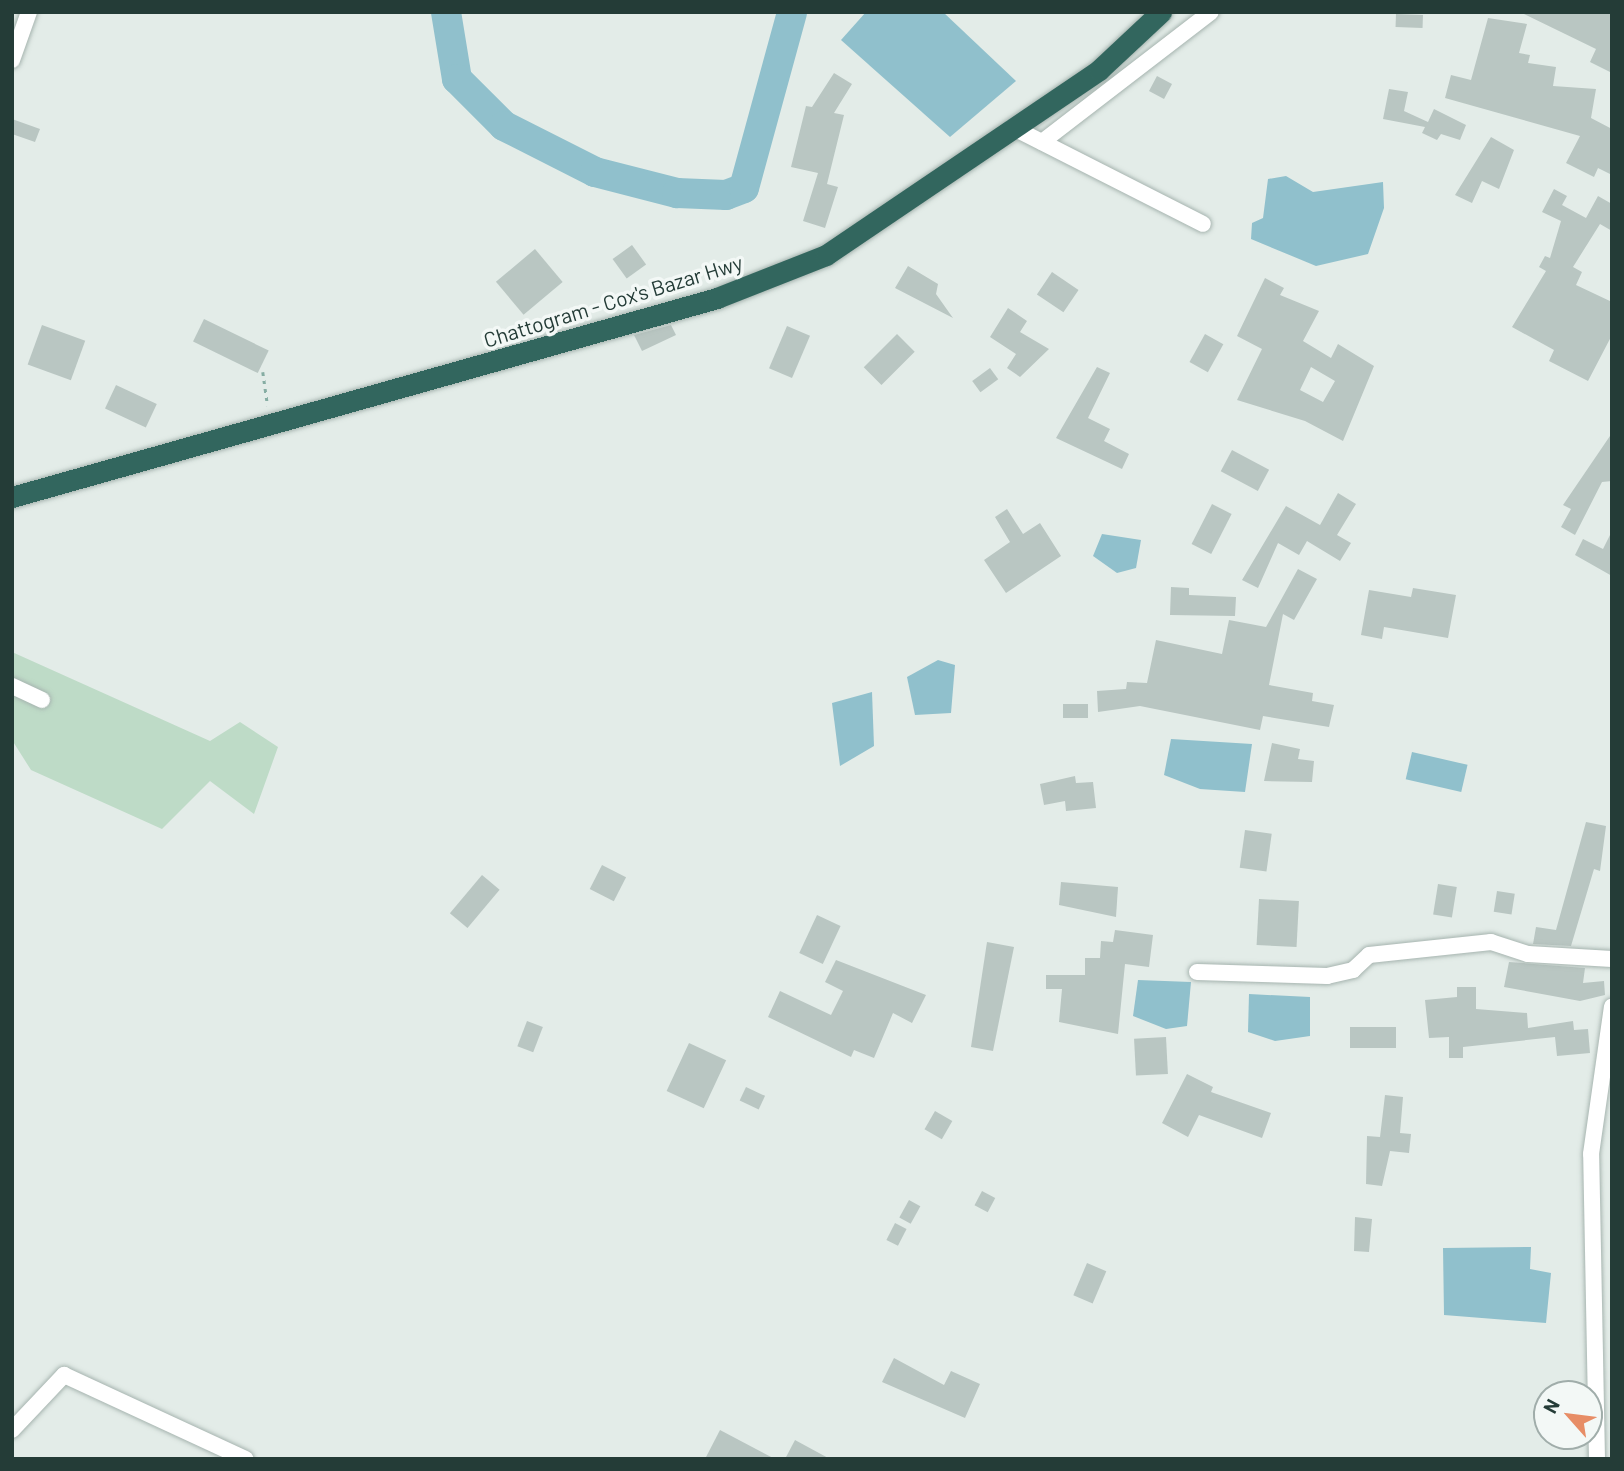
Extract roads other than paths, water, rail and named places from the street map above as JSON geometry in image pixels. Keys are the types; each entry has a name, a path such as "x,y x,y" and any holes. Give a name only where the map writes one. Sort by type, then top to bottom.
{"highway":[{"name":"Chattogram - Cox's Bazar Hwy","path":"12,497 272,429 717,299 826,255 1099,70 1161,12"}],"street":[{"path":"12,60 29,12"},
{"path":"1042,142 1211,12"},
{"path":"1012,127 1203,224"},
{"path":"12,687 42,701"},
{"path":"1197,972 1326,976 1353,970 1369,955 1491,942 1528,954 1612,959"},
{"path":"1597,1459 1591,1154 1612,1006"},
{"path":"12,1430 64,1375 246,1459"}],"water":[{"path":"866,12 943,12 1016,81 950,137 841,40"},
{"path":"1286,176 1313,192 1383,182 1384,208 1368,254 1316,266 1251,239 1252,223 1263,218 1268,179"},
{"path":"1102,534 1141,540 1136,568 1117,573 1093,556"},
{"path":"938,660 955,665 951,713 915,715 907,677"},
{"path":"872,692 874,746 840,766 832,703"},
{"path":"1171,739 1252,744 1245,792 1200,789 1164,775"},
{"path":"1412,752 1468,765 1461,792 1406,779"},
{"path":"1138,980 1191,982 1187,1026 1166,1029 1133,1016"},
{"path":"1249,994 1310,997 1310,1036 1275,1041 1248,1032"},
{"path":"1531,1247 1530,1269 1551,1273 1546,1323 1444,1315 1443,1248"}],"waterway":[{"path":"446,12 457,79 504,126 595,172 677,193 726,195 744,188 792,12"}]}
